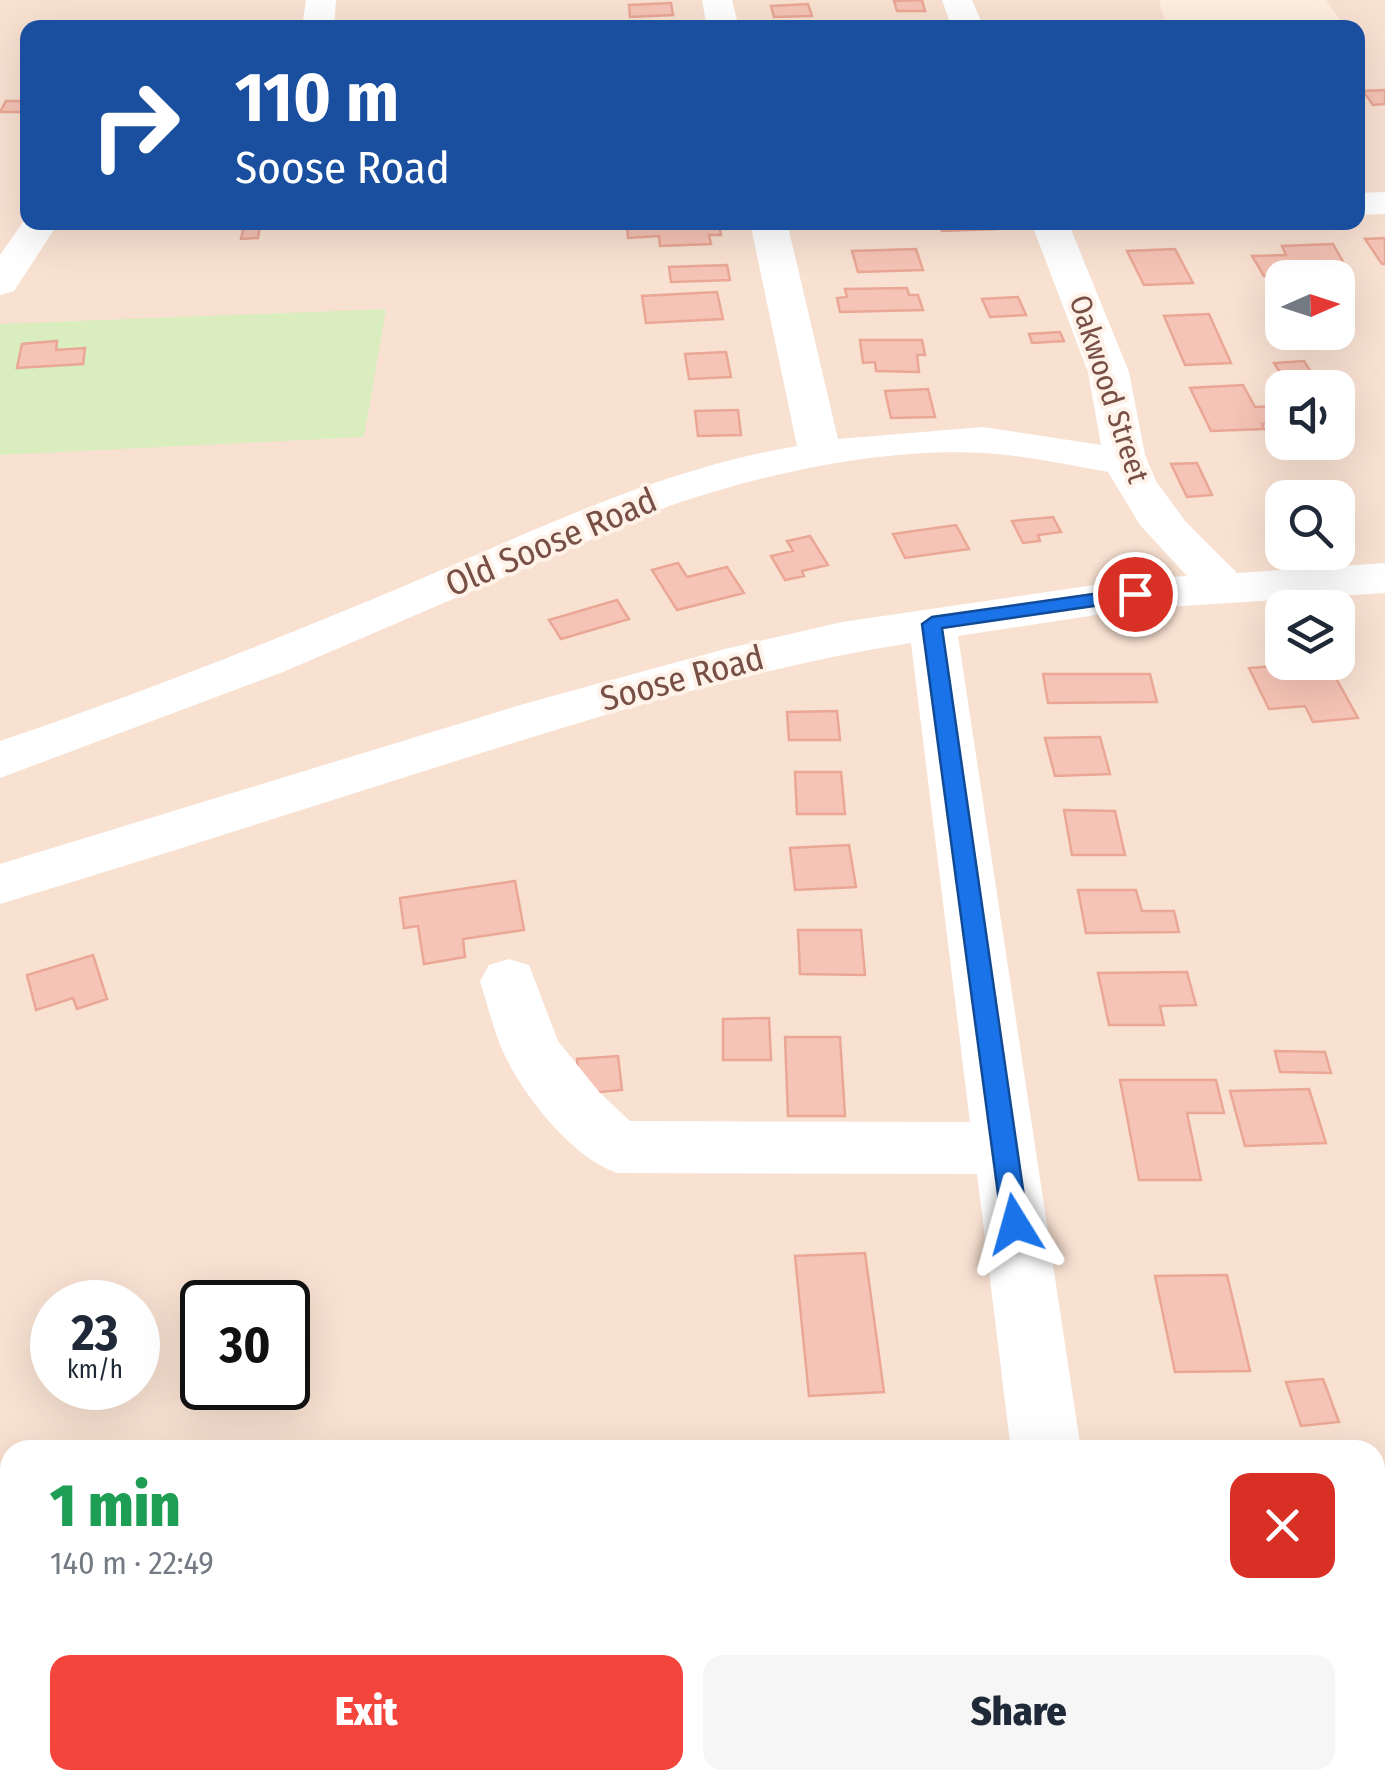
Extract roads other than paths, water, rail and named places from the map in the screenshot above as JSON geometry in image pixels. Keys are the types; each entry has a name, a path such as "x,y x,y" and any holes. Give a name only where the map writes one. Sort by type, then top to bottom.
{"street":[{"path":"0,283 36,230"},
{"path":"770,230 820,454"},
{"name":"Oakwood Street","path":"1052,230 1094,331 1116,398 1126,462 1166,525 1226,588"},
{"name":"Old Soose Road","path":"0,760 128,714 685,486 820,454 988,440 1126,462"},
{"name":"Soose Road","path":"0,884 331,779 725,664 842,638 1135,594 1385,578"},
{"path":"932,624 1045,1440"},
{"path":"509,981 532,1051 578,1111 617,1147 1004,1148"}]}
